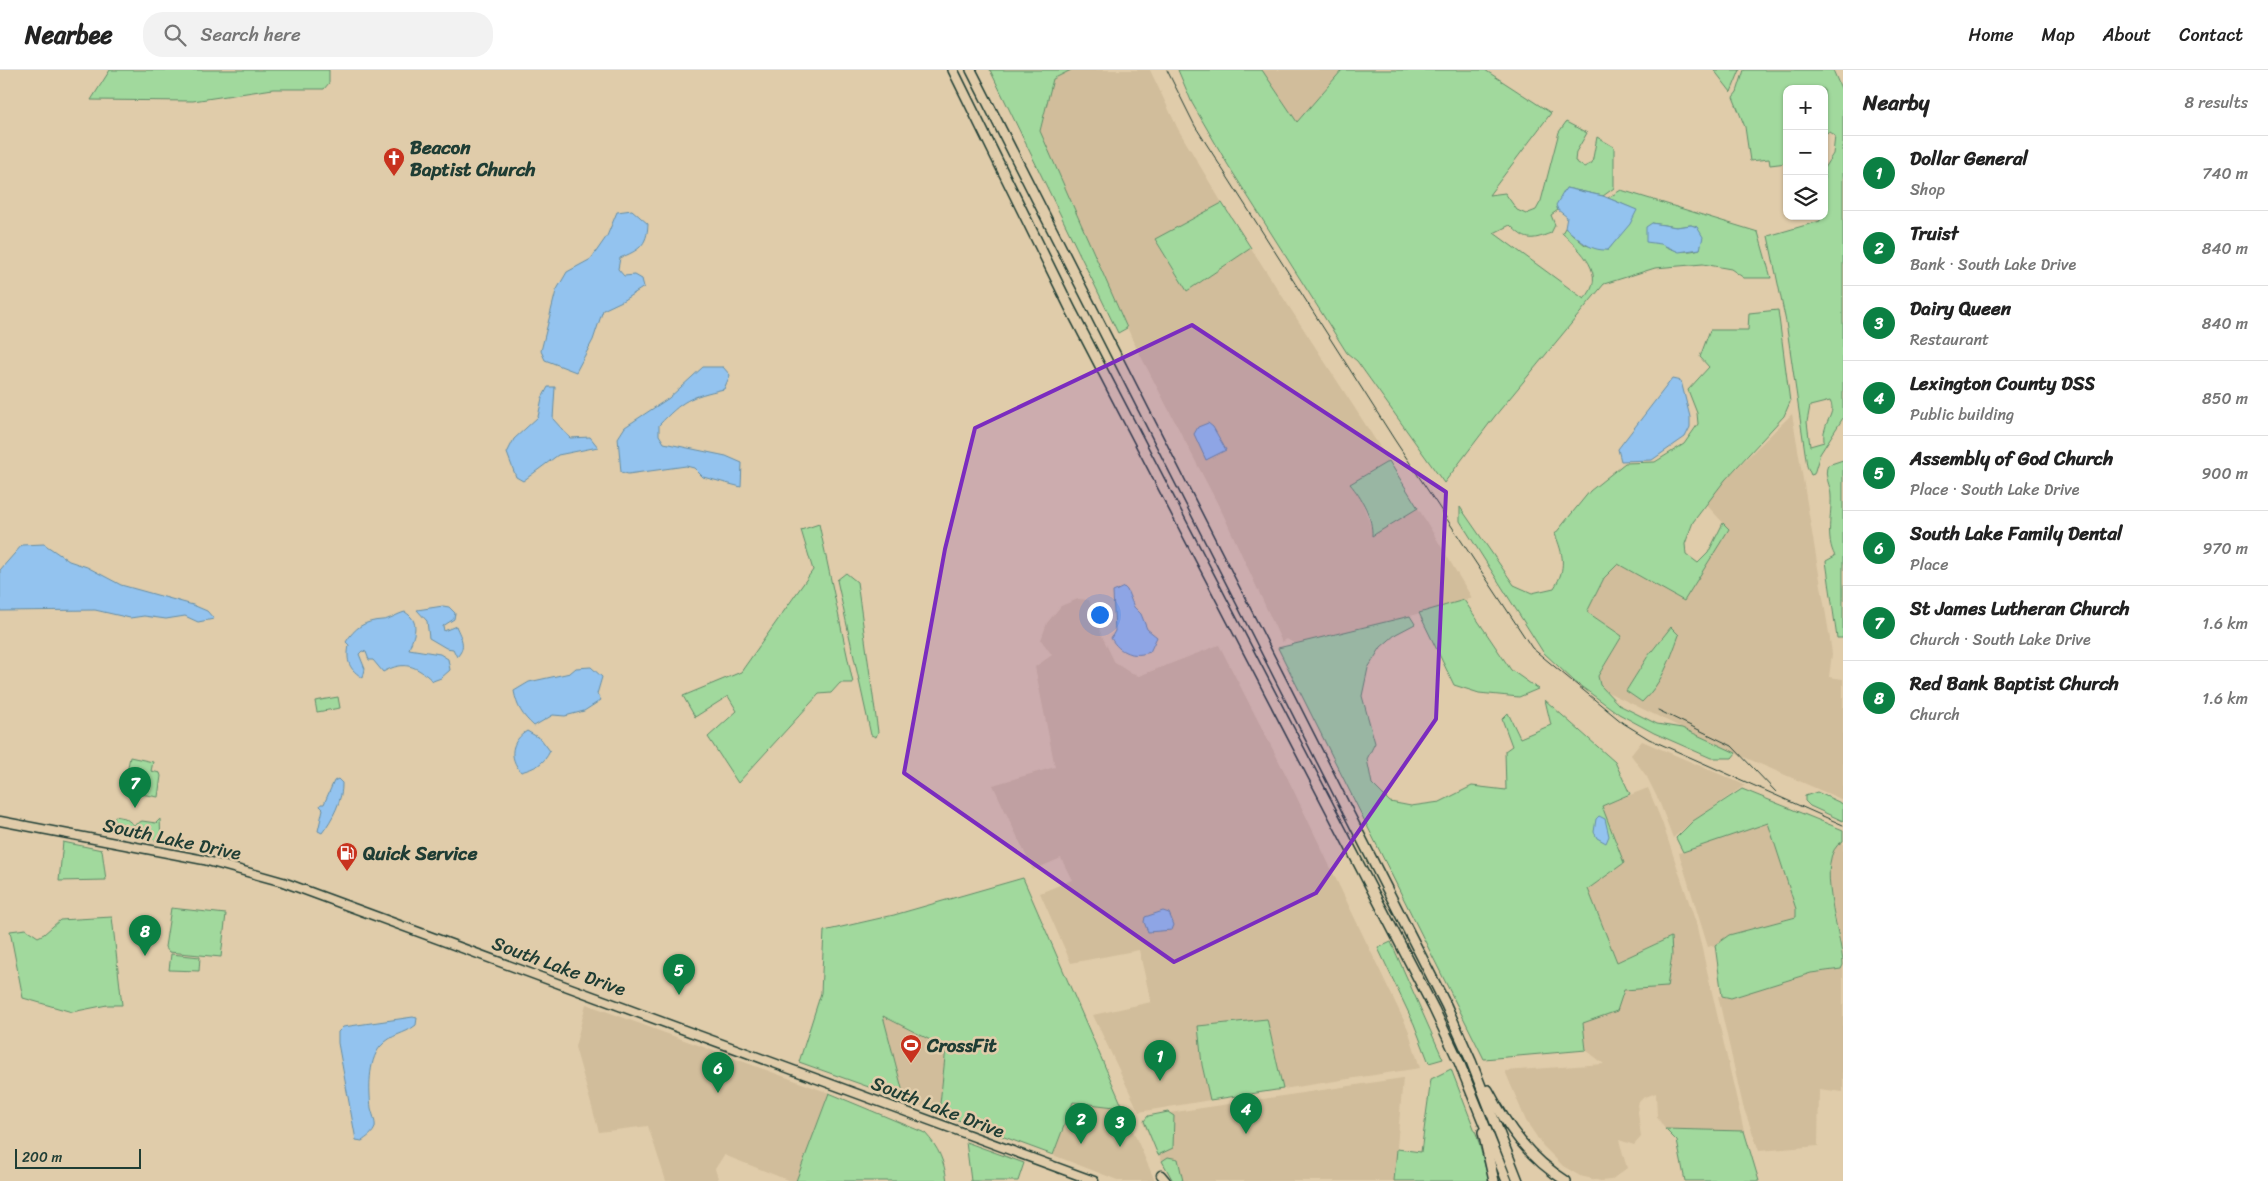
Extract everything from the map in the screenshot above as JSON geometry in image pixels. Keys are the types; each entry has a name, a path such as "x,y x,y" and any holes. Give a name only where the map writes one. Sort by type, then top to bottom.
{"highway":[{"path":"953,70 1070,308 1418,977 1447,1036 1507,1181"},
{"path":"970,70 1458,1030 1512,1132 1536,1160 1566,1181"},
{"path":"1458,1030 1518,1181"},
{"path":"1480,1112 1494,1181"}],"main road":[{"name":"South Lake Drive","path":"0,821 186,856 283,882 1094,1181"},
{"path":"1160,1181 1161,1175 1166,1181"}],"highlighted area":[{"path":"1192,325 1446,492 1436,719 1316,893 1174,962 904,773 945,549 975,428"}],"shaded area":[{"path":"1071,70 1150,70 1178,129 1222,203 1155,240 1187,291 1251,248 1389,461 1350,484 1360,496 1372,530 1372,536 1418,508 1472,598 1410,616 1295,644 1287,639 1282,642 1223,514 1134,343 1040,131 1053,79"},
{"path":"1262,70 1342,70 1297,122"},
{"path":"1792,414 1830,639 1832,654 1829,677 1843,679 1843,800 1730,751 1593,685 1622,636 1587,612 1604,578 1618,564 1684,601 1729,529 1703,501","holes":["1672,627 1642,702 1626,691 1648,656"]},
{"path":"1078,599 1089,600 1101,634 1115,663 1132,674 1139,676 1219,645 1287,777 1408,1029 1420,1068 1283,1089 1267,1019 1199,1026 1202,1065 1210,1100 1139,1112 1093,1015 1151,1002 1139,950 1071,963 1040,893 1072,880 1061,858 1033,870 993,785 1055,767 1035,667 1052,655 1041,640 1047,623 1061,606"},
{"path":"1642,741 1745,785 1693,821 1673,838 1659,801 1647,777 1631,755"},
{"path":"1648,788 1662,822 1696,923 1744,1131 1665,1129 1657,1117 1656,1093 1643,1098 1637,1104 1641,1137 1634,1145 1619,1140 1627,1168 1611,1180 1601,1181 1580,1176 1563,1166 1543,1146 1526,1121 1505,1071 1604,1064 1586,1050 1583,1023 1617,1011 1624,990 1671,937 1617,962 1588,889 1624,863 1602,806"},
{"path":"1768,823 1796,909 1796,917 1729,935 1715,945 1708,947 1679,853"},
{"path":"1843,841 1843,956 1830,889 1830,859 1836,845"},
{"path":"1843,966 1843,1092 1819,1089 1818,1146 1759,1151 1743,1106 1718,996 1731,998 1811,973 1841,969"},
{"path":"586,1004 829,1093 796,1181 790,1181 724,1155 715,1169 719,1181 666,1181 648,1126 599,1132 575,1047"},
{"path":"882,1016 946,1048 939,1113 905,1100"},
{"path":"1403,1078 1394,1181 1172,1181 1143,1123 1147,1117"},
{"path":"1073,1102 1123,1108 1155,1181 1120,1181 1053,1155"}],"green space":[{"path":"110,70 329,70 329,83 324,89 273,89 193,101 91,100"},
{"path":"990,70 1071,70 1053,79 1040,131 1127,328 1118,333"},
{"path":"1178,70 1262,70 1297,122 1342,70 1485,70 1551,113 1489,195 1505,193 1517,210 1526,214 1536,210 1541,201 1559,132 1566,122 1587,133 1576,152 1575,161 1584,167 1592,163 1597,137 1614,147 1614,188 1603,196 1566,188 1557,208 1558,210 1551,215 1555,225 1551,233 1529,238 1524,237 1510,225 1494,233 1584,299 1591,290 1593,272 1584,255 1562,233 1565,228 1585,245 1608,250 1629,224 1636,210 1608,198 1621,190 1758,232 1771,278 1744,278 1731,269 1703,264 1655,268 1604,284 1495,416 1444,483 1357,361 1347,353 1228,165 1192,103","holes":["1652,223 1676,227 1691,225 1697,227 1700,249 1680,251 1666,247 1656,235"]},
{"path":"1714,70 1740,70 1731,92"},
{"path":"1744,70 1833,70 1843,93 1843,418 1820,454 1814,474 1811,475 1807,466 1786,322 1768,236 1820,220 1828,220 1828,162 1833,154 1835,136 1828,132 1828,85 1783,85 1783,163 1770,165 1769,159 1750,161 1745,127 1733,97 1737,92","holes":["1830,401 1832,408 1824,432 1824,442 1810,446 1807,422 1810,406"]},
{"path":"1222,203 1251,248 1187,291 1155,239"},
{"path":"1778,310 1790,402 1784,416 1725,480 1693,522 1685,544 1686,554 1698,563 1708,553 1723,523 1729,529 1684,601 1618,564 1604,578 1587,612 1622,636 1598,676 1600,685 1619,705 1657,724 1682,728 1736,753 1732,758 1711,758 1654,733 1619,714 1575,682 1543,652 1460,521 1460,507 1514,585 1532,593 1554,588 1561,574 1562,567 1562,555 1555,534 1590,491 1625,463 1655,462 1684,444 1698,424 1697,413 1688,390 1709,367 1700,357 1710,330 1748,330 1749,313"},
{"path":"1843,460 1843,638 1837,638 1826,561 1835,556 1830,542 1831,492 1826,473 1828,465"},
{"path":"1389,461 1418,508 1372,536 1371,522 1366,508 1350,484"},
{"path":"819,524 853,683 840,683 831,693 819,694 738,783 708,737 737,711 728,696 695,717 683,696 741,672 813,570 801,530"},
{"path":"846,573 857,582 878,732 876,737 871,735 837,580"},
{"path":"1464,600 1511,670 1538,689 1519,697 1479,693 1454,685 1419,613"},
{"path":"1410,616 1415,624 1396,634 1381,647 1368,668 1362,696 1375,743 1367,759 1372,784 1390,802 1411,806 1440,802 1472,786 1506,790 1505,751 1512,746 1502,719 1508,713 1520,738 1551,725 1545,700 1615,762 1630,794 1602,806 1624,863 1588,889 1617,962 1671,937 1672,955 1667,987 1624,990 1617,1011 1583,1023 1586,1050 1484,1059 1278,648"},
{"path":"1671,627 1679,635 1665,671 1655,687 1642,702 1626,691 1648,656"},
{"path":"338,697 340,708 317,712 315,701"},
{"path":"130,757 153,762 151,771 160,773 161,776 158,797 123,791"},
{"path":"1742,789 1843,830 1843,841 1834,850 1830,863 1829,880 1843,965 1841,969 1811,973 1731,998 1722,996 1715,945 1729,935 1796,917 1796,909 1768,823 1683,852 1676,838 1693,821"},
{"path":"1817,792 1843,804 1843,821 1810,806 1805,801 1805,796"},
{"path":"115,816 125,818 134,825 142,821 156,823 160,819 161,841 112,831"},
{"path":"63,842 102,850 106,880 59,881"},
{"path":"1023,878 1123,1108 1073,1102 1053,1155 939,1113 946,1048 883,1016 905,1100 799,1062 821,993 824,931 894,915"},
{"path":"171,908 226,914 221,957 169,952 165,947"},
{"path":"112,917 122,1005 107,1005 72,1012 23,998 10,931 26,929 38,937 60,920"},
{"path":"1391,942 1443,1059 1429,1063 1414,1024 1378,948"},
{"path":"171,954 200,957 199,971 169,970"},
{"path":"1267,1019 1283,1089 1210,1100 1202,1065 1198,1026"},
{"path":"1451,1069 1477,1136 1489,1181 1394,1181 1397,1149 1421,1152 1431,1079"},
{"path":"829,1093 925,1133 940,1155 947,1181 796,1181"},
{"path":"1168,1112 1174,1116 1173,1148 1158,1155 1144,1121 1148,1116"},
{"path":"1665,1129 1744,1131 1759,1181 1685,1181 1677,1141"},
{"path":"966,1142 1024,1163 1018,1181 971,1181"},
{"path":"1168,1157 1178,1159 1183,1181 1173,1181 1162,1161"}],"water":[{"path":"1566,188 1603,196 1637,210 1630,224 1608,250 1595,249 1565,228 1567,217 1558,210 1556,205"},
{"path":"632,210 648,224 646,237 637,250 620,258 618,269 624,276 635,275 642,279 644,287 603,310 593,340 576,372 545,360 541,351 556,291 567,272 591,259 607,236 617,212"},
{"path":"1652,223 1676,227 1691,225 1697,227 1703,237 1700,249 1679,252 1661,244 1646,242 1646,227"},
{"path":"703,367 723,367 730,375 724,389 702,394 681,405 659,425 659,435 664,443 726,456 742,463 741,487 703,477 694,468 686,466 628,474 621,472 618,438 625,427 669,398"},
{"path":"1672,379 1681,381 1690,417 1690,427 1685,437 1652,460 1621,461 1618,449"},
{"path":"548,387 555,387 553,419 570,438 590,437 598,447 558,455 523,481 516,477 507,453 514,439 538,417 542,398"},
{"path":"1208,423 1213,427 1226,450 1206,460 1194,434 1198,427"},
{"path":"44,544 69,561 87,567 121,585 193,605 207,611 214,619 198,622 185,616 166,619 144,616 130,618 95,610 0,611 0,570 22,545"},
{"path":"1124,587 1134,607 1141,614 1147,629 1157,637 1150,652 1144,654 1128,653 1118,647 1111,638 1115,631 1113,592"},
{"path":"443,606 449,607 455,613 454,619 443,626 444,631 456,626 462,646 457,657 453,649 446,648 429,638 427,621 417,610"},
{"path":"405,612 415,624 409,649 440,654 448,659 450,670 441,678 433,681 416,668 410,666 398,666 383,672 373,660 369,660 366,652 362,651 359,654 365,669 363,678 354,671 348,661 349,645 346,642 353,632 366,623 387,619"},
{"path":"591,667 602,677 597,694 601,700 584,711 565,716 553,715 534,726 518,706 514,691 529,682 570,673 576,668"},
{"path":"527,731 541,739 550,751 538,765 521,772 514,761 513,750 517,740"},
{"path":"338,779 342,783 341,796 333,816 322,833 318,831 323,809 320,806 324,804 334,781"},
{"path":"1599,816 1605,819 1609,836 1606,843 1597,838 1594,832 1596,819"},
{"path":"1163,911 1169,913 1174,925 1172,930 1148,932 1144,922 1145,917"},
{"path":"417,1018 416,1025 384,1042 376,1053 371,1068 370,1085 371,1108 375,1127 372,1133 362,1141 356,1140 338,1043 338,1032 343,1027"}],"railway":[{"path":"1167,70 1195,126 1394,439 1532,648 1623,723 1649,739 1843,825"},
{"path":"1658,710 1732,746 1776,792"}],"place":[{"name":"Beacon Baptist Church","path":"394,177"},
{"name":"St James Lutheran Church","path":"135,808"},
{"name":"Quick Service","path":"347,872"},
{"name":"Red Bank Baptist Church","path":"145,956"},
{"name":"Assembly of God Church","path":"679,995"},
{"name":"CrossFit","path":"911,1064"},
{"name":"Dollar General","path":"1160,1081"},
{"name":"South Lake Family Dental","path":"718,1093"},
{"name":"Lexington County DSS","path":"1246,1134"},
{"name":"Truist","path":"1081,1144"},
{"name":"Dairy Queen","path":"1120,1147"}]}
